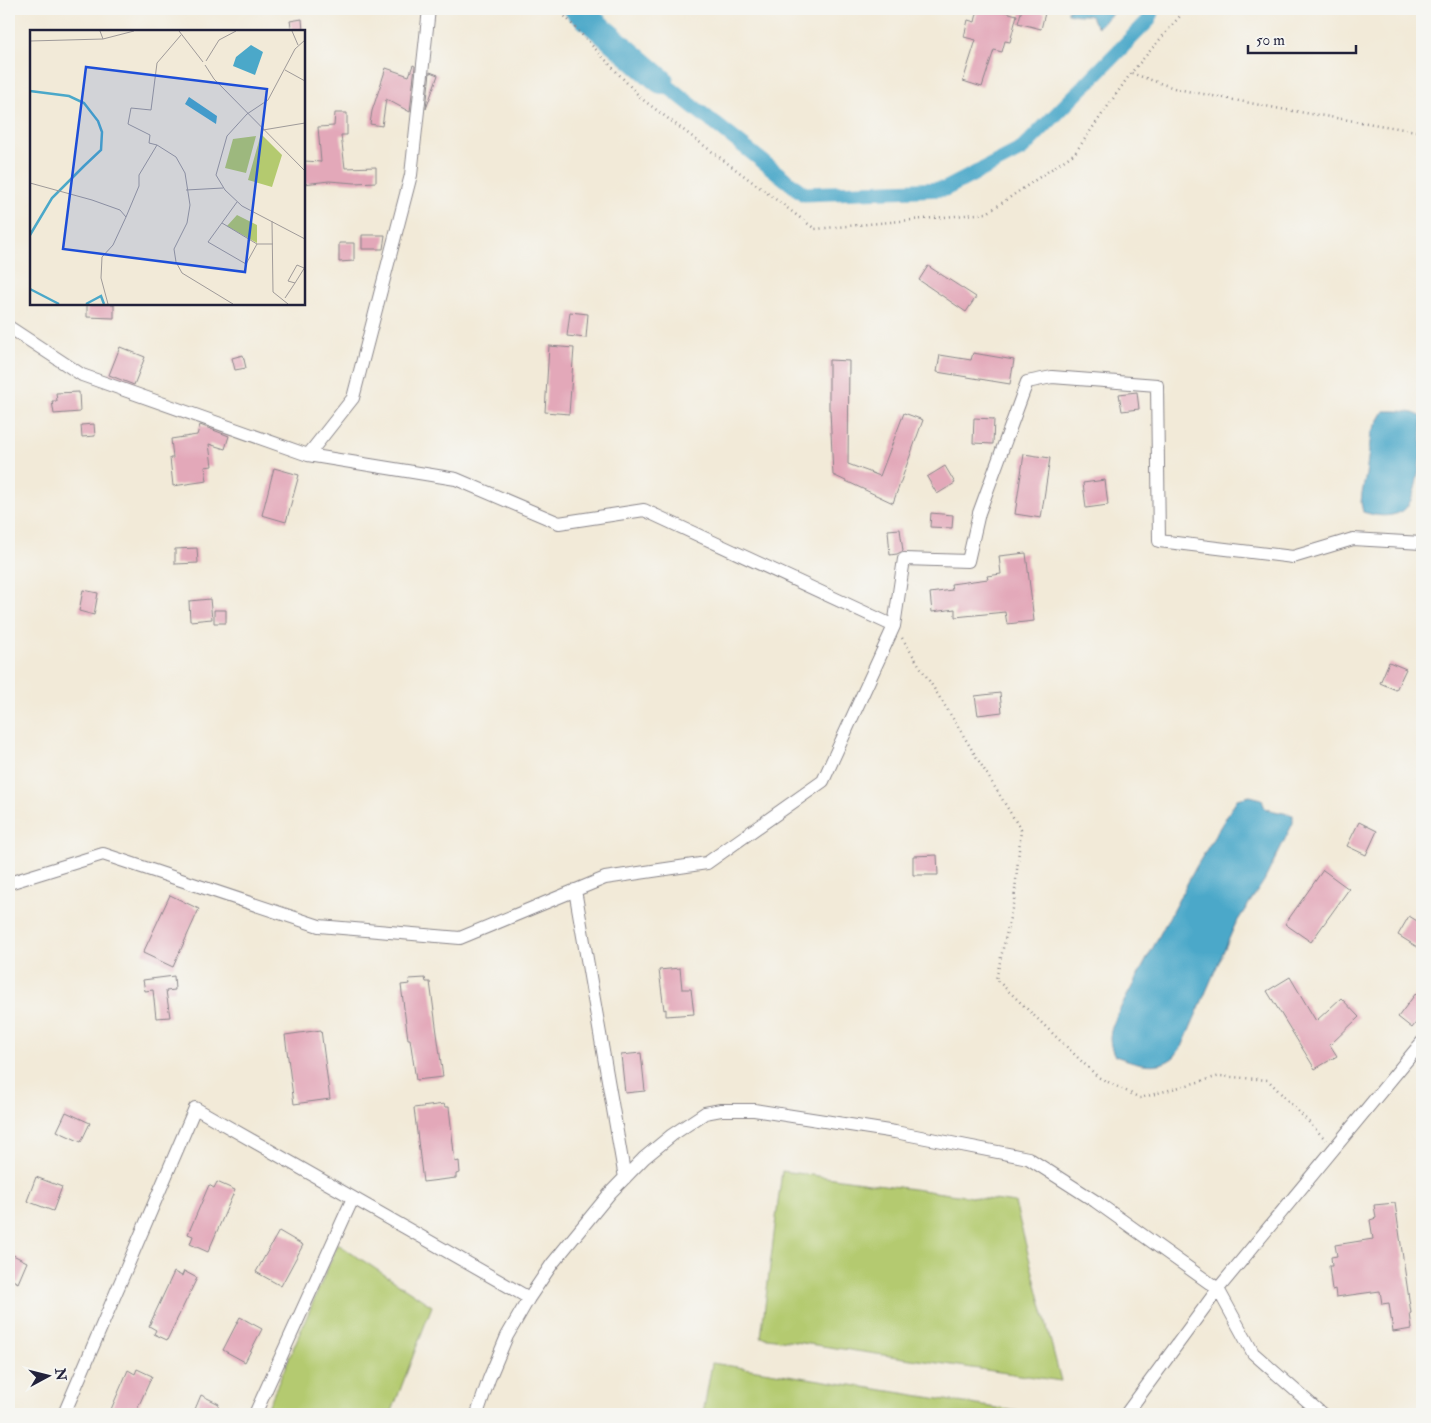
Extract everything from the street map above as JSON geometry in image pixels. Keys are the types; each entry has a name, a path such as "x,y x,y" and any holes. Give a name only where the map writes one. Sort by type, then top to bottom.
{"street":[{"path":"308,455 353,398 411,175 429,9"},
{"path":"9,327 82,375 308,455 456,478 560,523 644,510 894,626"},
{"path":"9,883 103,854 319,926 460,938 605,878 706,863 823,781 894,626 904,559 968,561 979,513 1028,382 1052,377 1157,385 1159,542 1293,557 1353,540 1422,543"},
{"path":"575,890 625,1178"},
{"path":"1126,1414 1218,1289 1422,1042"},
{"path":"64,1414 195,1108 529,1298"},
{"path":"477,1414 507,1336 529,1298 552,1264 612,1192 644,1158 672,1135 705,1113 721,1110 754,1110 895,1132 1028,1158 1095,1201 1218,1289 1252,1353 1322,1414"},
{"path":"255,1414 353,1198"}],"path":[{"path":"558,9 642,99 815,229 987,213 1075,153 1131,73 1186,9"},
{"path":"1131,73 1177,89 1281,109 1422,132"},
{"path":"894,626 952,716 1020,830 1014,900 996,979 1098,1077 1140,1098 1220,1076 1268,1080 1334,1149"}],"green space":[{"path":"782,1171 1015,1203 1061,1381 761,1337"},
{"path":"338,1244 432,1306 391,1414 265,1414"},
{"path":"712,1363 1034,1414 703,1414"}],"water":[{"path":"1068,9 1117,9 1098,27 1091,16 1071,14 1068,13"},
{"path":"1384,411 1413,413 1422,417 1422,426 1421,453 1413,496 1408,506 1401,512 1382,516 1363,512 1361,503 1371,434"},
{"path":"1250,796 1262,799 1265,809 1293,815 1293,823 1264,881 1235,925 1182,1047 1175,1056 1161,1064 1145,1064 1115,1056 1110,1038 1112,1027 1120,1009 1196,867 1237,799"}],"building":[{"path":"978,9 994,9 1017,15 1010,42 1005,41 1002,52 994,50 982,87 963,81 976,40 964,37 968,20 975,22"},
{"path":"1022,9 1045,13 1041,29 1018,23"},
{"path":"302,19 303,30 292,30 290,21"},
{"path":"413,65 415,66 410,112 386,99 382,126 370,124 372,111 386,68 409,76"},
{"path":"430,72 438,75 426,109"},
{"path":"335,113 347,113 347,135 341,135 345,168 376,167 376,182 329,181 305,184 305,161 321,162 318,127 334,126"},
{"path":"362,235 385,235 383,249 362,249"},
{"path":"339,243 354,243 354,261 339,262"},
{"path":"928,266 976,297 966,312 919,280"},
{"path":"87,305 114,305 114,318 87,317"},
{"path":"570,312 588,314 586,338 567,336"},
{"path":"549,346 574,348 569,414 545,412"},
{"path":"120,347 145,357 134,385 109,375"},
{"path":"973,353 1014,360 1010,384 937,372 940,355 971,360"},
{"path":"243,355 246,368 235,370 232,358"},
{"path":"829,360 849,361 848,464 880,476 904,413 923,420 893,503 833,475 829,410"},
{"path":"79,392 80,412 54,414 52,401 57,401 56,393"},
{"path":"1137,392 1139,409 1122,411 1119,394"},
{"path":"974,418 994,419 993,444 973,443"},
{"path":"94,424 95,436 82,437 81,425"},
{"path":"200,425 229,436 225,449 209,444 212,466 205,467 207,481 173,486 170,458 173,458 171,439 197,435"},
{"path":"1024,454 1050,458 1041,518 1015,514"},
{"path":"945,466 955,483 937,494 927,477"},
{"path":"274,468 299,475 286,522 262,515"},
{"path":"1105,480 1108,505 1086,508 1083,483"},
{"path":"931,513 953,515 952,528 930,527"},
{"path":"900,529 903,551 890,555 888,530"},
{"path":"197,548 198,563 175,564 175,549"},
{"path":"1026,553 1034,621 1007,624 1005,612 955,617 955,609 932,612 930,593 952,590 951,584 988,579 987,576 1001,574 999,556"},
{"path":"83,590 98,593 94,615 79,611"},
{"path":"210,599 212,619 190,621 189,601"},
{"path":"214,610 226,610 226,623 214,623"},
{"path":"1389,662 1406,669 1396,690 1380,683"},
{"path":"1000,693 1002,712 978,715 975,696"},
{"path":"1359,822 1377,831 1366,855 1347,846"},
{"path":"937,855 938,875 913,875 913,856"},
{"path":"1323,870 1349,889 1311,942 1285,924"},
{"path":"170,895 199,909 173,967 143,953"},
{"path":"1409,916 1422,924 1422,950 1398,935"},
{"path":"680,968 682,989 691,989 694,1014 666,1016 659,970"},
{"path":"174,976 175,990 166,991 170,1017 156,1018 153,990 145,991 143,980"},
{"path":"1290,977 1316,1021 1341,998 1359,1017 1330,1045 1337,1056 1315,1069 1267,991"},
{"path":"425,978 426,982 430,982 443,1077 416,1080 410,1039 408,1039 401,985 410,984 409,979"},
{"path":"1416,993 1422,998 1422,1015 1412,1028 1398,1017"},
{"path":"321,1030 330,1099 294,1104 285,1035"},
{"path":"641,1053 645,1091 625,1093 621,1055"},
{"path":"444,1104 445,1107 449,1107 455,1162 459,1161 460,1173 456,1174 456,1178 423,1182 414,1108"},
{"path":"66,1112 90,1123 81,1142 57,1131"},
{"path":"36,1177 62,1187 53,1211 27,1201"},
{"path":"217,1182 235,1190 208,1252 190,1244 193,1236 188,1234 209,1185 214,1188"},
{"path":"1395,1203 1412,1329 1393,1332 1389,1303 1382,1304 1380,1291 1336,1297 1335,1289 1332,1290 1329,1266 1332,1266 1331,1257 1337,1256 1335,1245 1373,1239 1370,1220 1376,1218 1374,1205"},
{"path":"279,1231 303,1245 281,1286 256,1272"},
{"path":"9,1253 27,1262 18,1283 9,1278"},
{"path":"184,1271 197,1278 167,1340 154,1334 156,1330 149,1326 174,1272 182,1276"},
{"path":"240,1317 262,1329 245,1362 223,1350"},
{"path":"137,1369 152,1376 135,1414 109,1414 128,1370 135,1374"},
{"path":"201,1395 219,1404 215,1414 193,1414"}],"waterway":[{"path":"577,9 661,81"},
{"path":"661,81 804,194 945,189 1022,149 1149,20 1152,9"}]}
